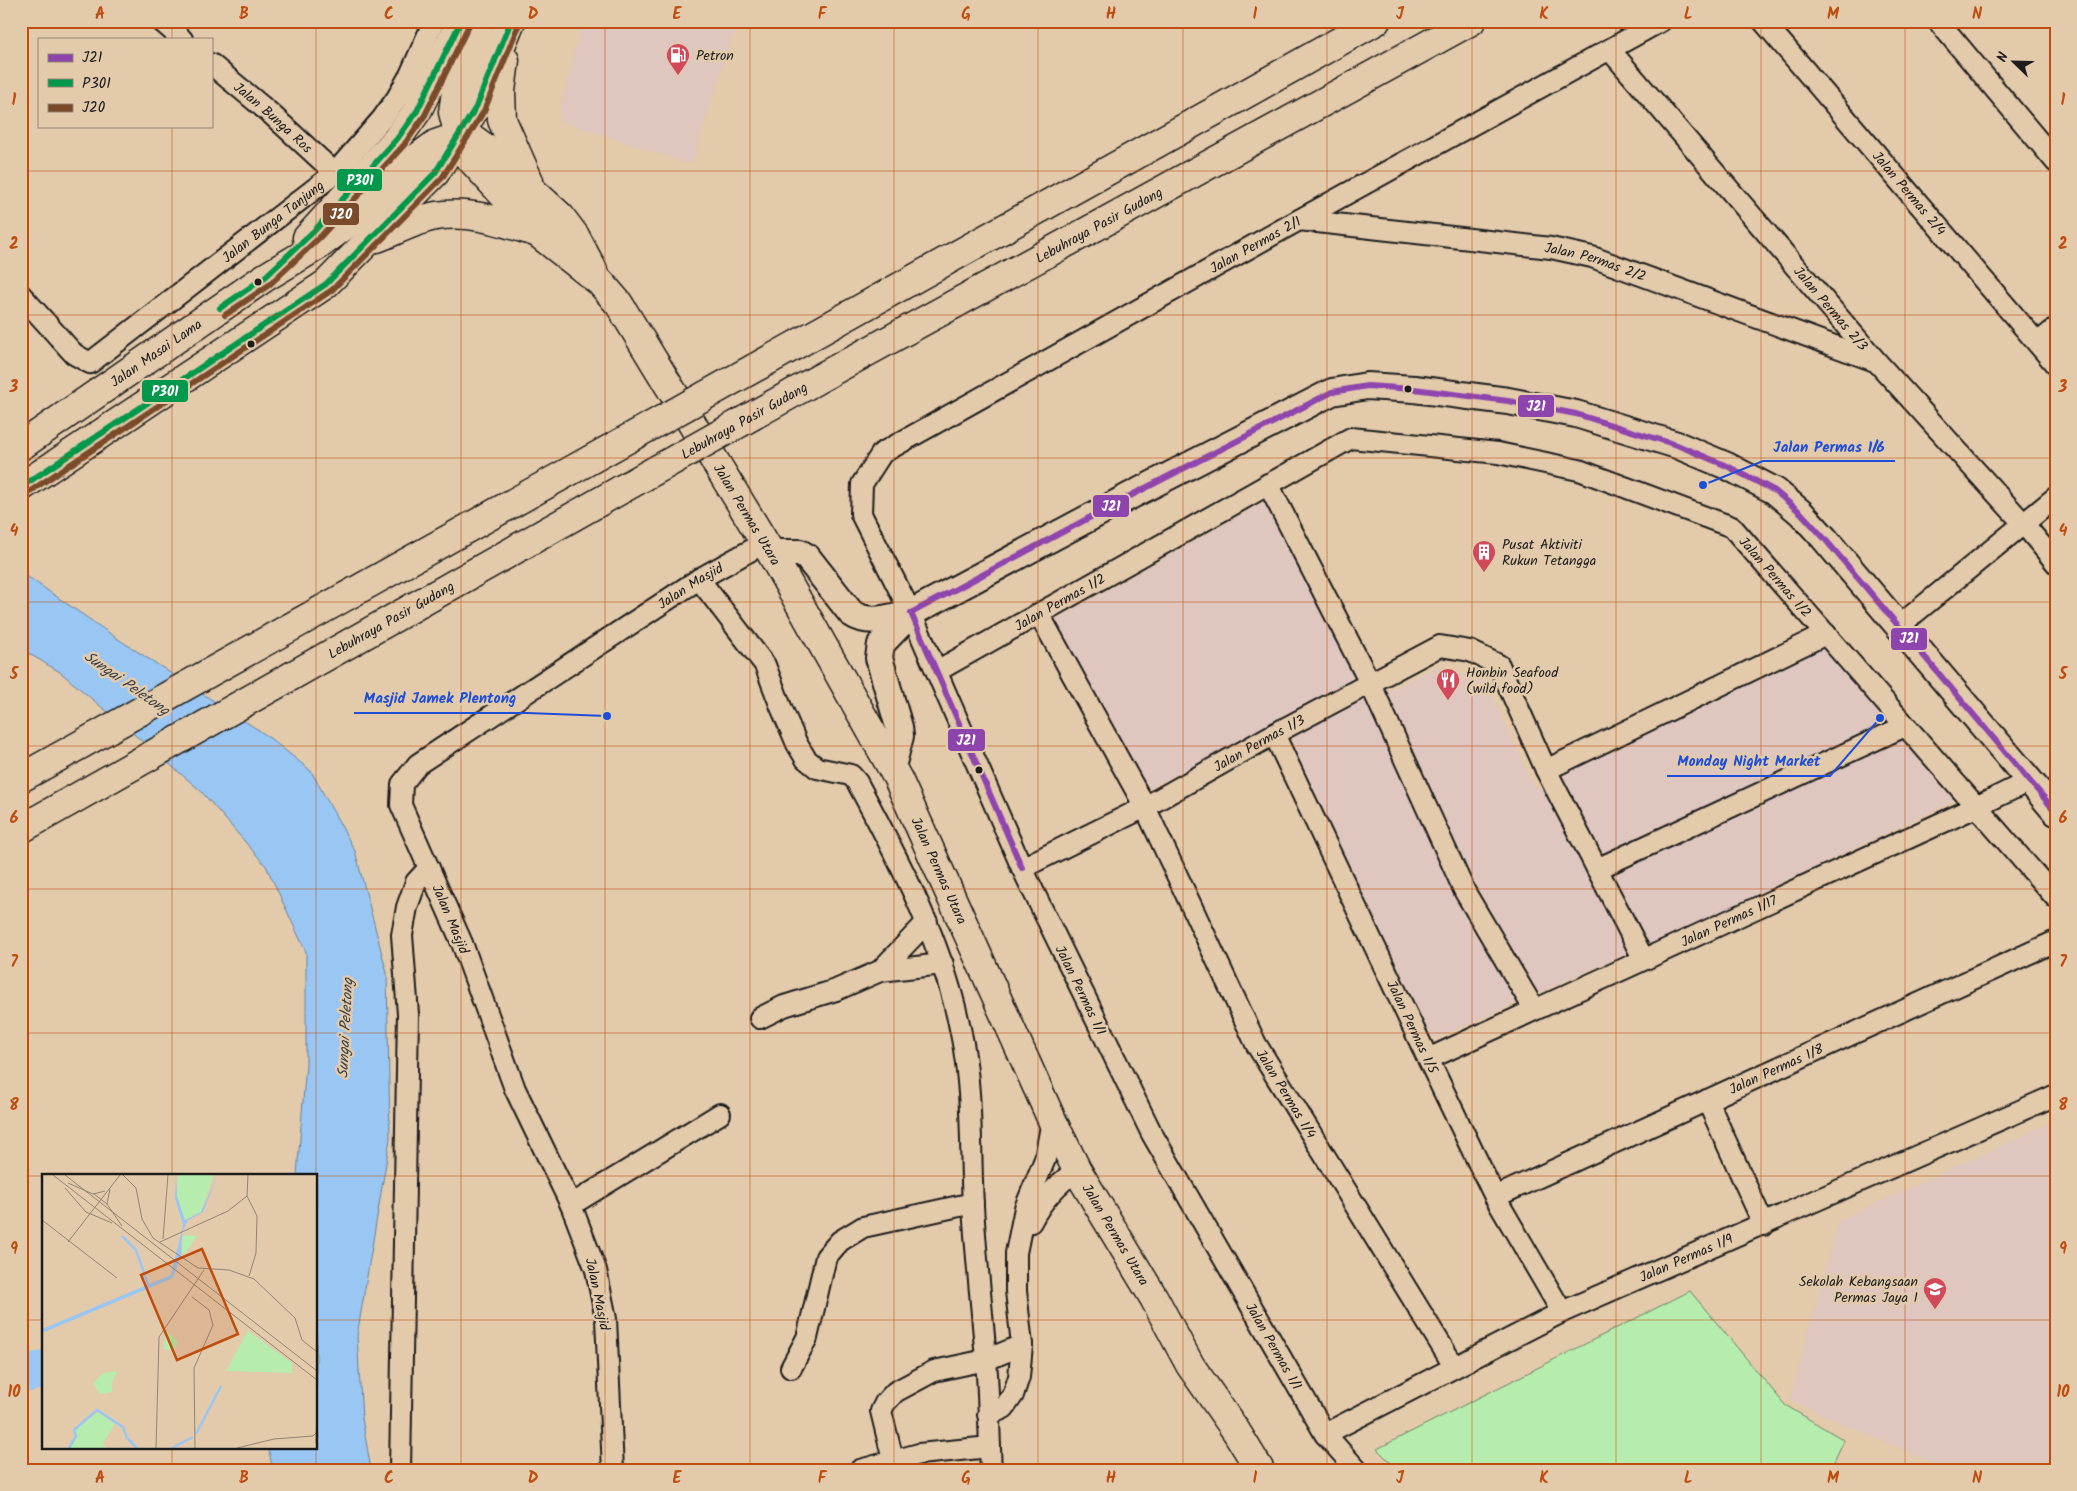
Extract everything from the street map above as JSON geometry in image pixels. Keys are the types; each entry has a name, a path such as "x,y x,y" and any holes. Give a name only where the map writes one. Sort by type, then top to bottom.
{"main road":[{"path":"264,278 315,230 398,139 417,111 461,21"},
{"path":"459,136 454,112 457,85 481,21"},
{"path":"21,487 326,284 435,173 476,107 511,21"},
{"path":"511,21 501,91 502,120 534,192"},
{"path":"21,778 1376,21"},
{"name":"Lebuhraya Pasir Gudang","path":"21,829 828,374 1471,21"},
{"name":"Jalan Masai Lama","path":"21,446 264,278 320,245 372,204 417,158 436,144 459,136"},
{"name":"Jalan Permas Utara","path":"459,136 476,141 560,216 575,236 600,282 618,304 768,548 892,768 1076,1170 1154,1298 1190,1365 1236,1430 1260,1470"},
{"name":"Jalan Permas Utara","path":"459,136 467,155 474,165 539,234 600,282"},
{"path":"370,241 435,216 454,215 494,219 539,234"}],"street":[{"path":"161,21 181,38"},
{"name":"Jalan Bunga Tanjung","path":"21,295 74,354 90,363 335,173 382,119 397,98 434,21"},
{"name":"Jalan Permas 2/1","path":"862,484 882,453 1299,220 1661,21"},
{"name":"Jalan Permas 2/4","path":"1763,21 2056,365"},
{"path":"1938,21 2055,159"},
{"name":"Jalan Permas 2/3","path":"1610,50 1877,362 2023,523 2056,563"},
{"name":"Jalan Bunga Ros","path":"212,65 271,114 335,173"},
{"name":"Jalan Permas 2/2","path":"1299,220 1551,248 1592,257 1877,362"},
{"path":"2038,342 2056,328"},
{"path":"768,548 800,553 807,557 851,613 860,619 870,621 911,613 1130,496 1332,392 1367,386 1414,390 1508,401 1576,414 1677,445 1727,466 1775,491 1824,538 2056,812"},
{"name":"Jalan Permas 1/2","path":"937,672 1351,438 1498,453 1579,470 1732,527 2056,898"},
{"name":"Jalan Permas 1/1","path":"862,484 861,514 911,613 1022,868 1152,1134 1325,1434 1356,1470"},
{"path":"1268,484 1370,683 1465,892 1534,1009"},
{"path":"1899,626 2056,497"},
{"name":"Jalan Masjid","path":"613,1470 606,1319 596,1270 572,1205 515,1089 462,943 401,805 402,784 418,764 699,580 768,548"},
{"path":"699,580 765,665 797,744 806,759 817,768 850,775 857,782 893,850 927,922 943,964 961,1032 969,1090 973,1203 986,1360 991,1470"},
{"path":"892,768 900,736 881,665 880,651 881,644 911,613"},
{"name":"Jalan Permas 1/4","path":"1039,614 1145,807 1256,1044 1454,1366"},
{"path":"1643,958 1546,770 1826,634"},
{"name":"Jalan Permas 1/3","path":"1022,868 1145,807 1274,734 1440,646 1470,651 1498,665 1546,770"},
{"path":"1597,869 1905,726"},
{"name":"Jalan Permas 1/5","path":"1274,734 1428,1059 1496,1197 1562,1312"},
{"name":"Jalan Permas 1/17","path":"1428,1059 2029,781"},
{"path":"400,1470 408,1014 402,935 407,907 416,882 429,868"},
{"path":"880,971 927,922"},
{"name":"Jalan Permas 1/8","path":"1496,1197 2056,940"},
{"path":"760,1018 784,1006 836,990 880,971 943,964"},
{"name":"Jalan Permas 1/9","path":"1325,1434 1562,1312 1764,1225 2056,1095"},
{"path":"1707,1100 1764,1225"},
{"path":"572,1205 720,1114"},
{"path":"988,1415 1004,1408 1013,1395 1019,1377 1022,1346 1016,1291 1016,1253 1025,1208 1045,1160 1052,1120"},
{"path":"1016,1253 1035,1215 1046,1198 1060,1182 1076,1170"},
{"path":"791,1368 807,1338 826,1257 840,1241 863,1227 973,1203"},
{"path":"893,1460 882,1412 885,1402 896,1392 934,1371 986,1360 1022,1346"},
{"path":"860,1470 919,1454 990,1447"}],"shaded area":[{"path":"582,21 737,21 691,164 558,120"},
{"path":"1275,495 1385,693 1438,666 1486,682 1535,789 1823,648 1954,801 1684,929 1434,1039 1371,931 1281,720 1135,796 1042,627"},
{"name":"Sekolah Kebangsaan Permas Jaya 1","path":"2056,1120 2056,1470 1948,1470 1790,1400 1838,1221"}],"green space":[{"path":"1690,1291 1785,1405 1844,1440 1830,1470 1398,1470 1377,1449"}],"water":[{"name":"Sungai Peletong","path":"21,572 115,637 266,735 311,771 355,851 387,973 390,1139 357,1336 362,1418 371,1470 273,1470 268,1448 318,1448 318,1174 297,1174 306,1064 306,952 266,866 200,790 60,672 21,649"}],"waterway":[{"path":"21,1374 42,1370"}],"transit line":[{"name":"P301","path":"220,308 264,278 315,230 397,139 417,111 461,21"},
{"name":"P301","path":"21,487 326,284 435,173 476,107 511,21"},
{"name":"J20","path":"26,494 332,290 442,178 484,111 519,24"},
{"name":"J20","path":"225,315 269,285 321,236 404,145 425,115 469,25"},
{"name":"J21","path":"911,613 1130,496 1332,392 1367,386 1414,389 1508,401 1576,414 1677,445 1727,466 1775,491 1801,513 1824,538 2056,812"},
{"name":"J21","path":"911,613 1022,868"}],"place":[{"name":"Petron","path":"678,76"},
{"name":"Jalan Permas 1/6","path":"1703,485"},
{"name":"Pusat Aktiviti Rukun Tetangga","path":"1484,573"},
{"name":"Honbin Seafood (wild food)","path":"1448,701"},
{"name":"Masjid Jamek Plentong","path":"607,716"},
{"name":"Monday Night Market","path":"1880,718"},
{"name":"Sekolah Kebangsaan Permas Jaya 1","path":"1935,1310"}]}
